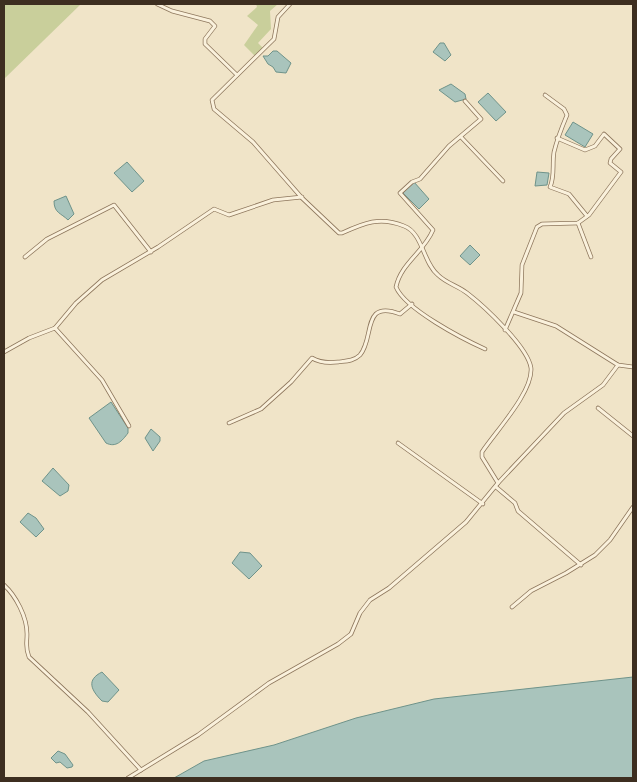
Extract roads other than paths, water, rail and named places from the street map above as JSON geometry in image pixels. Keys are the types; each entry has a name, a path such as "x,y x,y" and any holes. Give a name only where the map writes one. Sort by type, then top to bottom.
{"street":[{"path":"157,4 172,11 210,21 214,26 205,39 206,44 237,75"},
{"path":"290,4 278,17 274,39 212,100 214,109 253,142 302,198 339,233 366,222 377,220 404,226 413,232 437,275 466,292 505,330 528,356 530,380 520,400 482,452 482,457 497,485 516,503 518,511 581,565"},
{"path":"545,96 564,109 567,115 557,138 552,164 553,180 550,187 568,194 587,216"},
{"path":"465,101 481,119 461,138 449,146 420,179 412,182 400,193 433,230 429,240 404,267 396,287 412,304 443,329 485,349"},
{"path":"505,330 521,293 522,265 537,227 542,224 578,223 587,216 621,172 610,163 611,159 620,149 604,134 595,146 585,150 557,138"},
{"path":"461,138 503,181"},
{"path":"4,352 29,338 55,328 76,303 102,280 151,252 214,209 230,215 273,200 296,196 302,198"},
{"path":"25,257 47,239 114,205 151,252"},
{"path":"578,223 591,257"},
{"path":"230,423 261,409 291,382 312,358 318,362 332,363 354,359 361,354 374,316 381,311 391,311 400,314 412,304"},
{"path":"514,312 556,326 618,365 633,367"},
{"path":"55,328 102,380 129,426"},
{"path":"128,778 198,735 269,683 338,644 351,634 360,613 370,600 389,588 426,557 483,504 497,485 564,413 603,385 618,365"},
{"path":"598,408 633,436"},
{"path":"398,443 483,504"},
{"path":"512,607 540,585 581,565 610,540 633,507"},
{"path":"4,584 22,610 27,633 25,646 29,657 81,705 141,770"}],"water":[{"path":"440,43 444,43 451,55 445,61 433,52"},
{"path":"273,51 277,51 291,63 286,73 276,72 263,56 268,56"},
{"path":"451,84 465,94 466,99 455,102 439,90"},
{"path":"488,93 506,112 496,121 478,102"},
{"path":"573,122 593,134 585,147 565,135"},
{"path":"127,162 144,181 132,192 114,173"},
{"path":"537,172 549,173 547,185 535,186"},
{"path":"414,182 429,199 419,209 403,193"},
{"path":"66,196 74,214 68,220 54,205 54,201"},
{"path":"470,245 480,255 470,265 460,256"},
{"path":"111,402 128,428 128,433 123,439 113,445 106,443 89,418"},
{"path":"151,429 160,437 160,441 153,451 145,438"},
{"path":"53,468 69,485 68,491 60,496 42,481"},
{"path":"28,513 36,518 44,529 36,537 20,522"},
{"path":"240,552 250,553 262,566 249,579 232,563"},
{"path":"102,672 119,690 108,702 102,701 95,693 92,685 94,678"},
{"path":"633,677 633,778 174,778 204,761 274,745 356,718 434,699"},
{"path":"58,751 65,754 73,765 72,767 67,768 60,762 56,763 51,758"}]}
